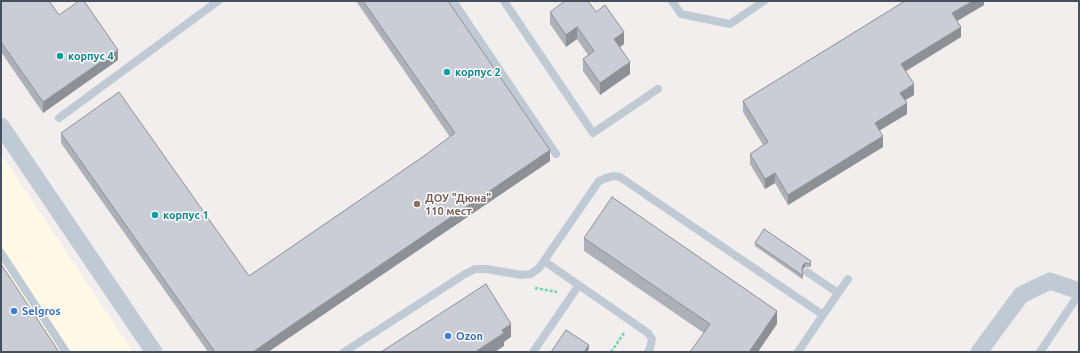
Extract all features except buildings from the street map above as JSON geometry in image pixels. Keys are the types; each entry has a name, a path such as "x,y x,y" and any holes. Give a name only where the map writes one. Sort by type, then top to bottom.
{"street":[{"path":"1,126 154,352"},
{"path":"979,352 1021,295 1050,281 1079,291"}],"lane":[{"path":"59,118 218,1"},
{"path":"453,1 556,154"},
{"path":"504,1 592,133 658,89"},
{"path":"672,1 681,14 730,24 764,1"},
{"path":"344,352 475,269 487,269 521,275 531,274 539,268 599,181 614,176 620,177 823,315"},
{"path":"1,253 66,352"},
{"path":"544,261 648,333 652,339 648,352"},
{"path":"807,272 838,293"},
{"path":"798,352 848,279"},
{"path":"533,352 579,285"},
{"path":"1040,352 1079,294"}],"path":[{"path":"529,286 572,296"},
{"path":"611,352 632,322"}],"shaded area":[{"path":"1,154 133,352 1,352"}],"place":[{"name":"корпус 4","path":"60,56"},
{"name":"корпус 2","path":"447,72"},
{"name":"ДОУ \"Дюна\" 110 мест","path":"417,204"},
{"name":"корпус 1","path":"155,215"},
{"name":"Selgros","path":"14,311"},
{"name":"Ozon","path":"448,336"}]}
